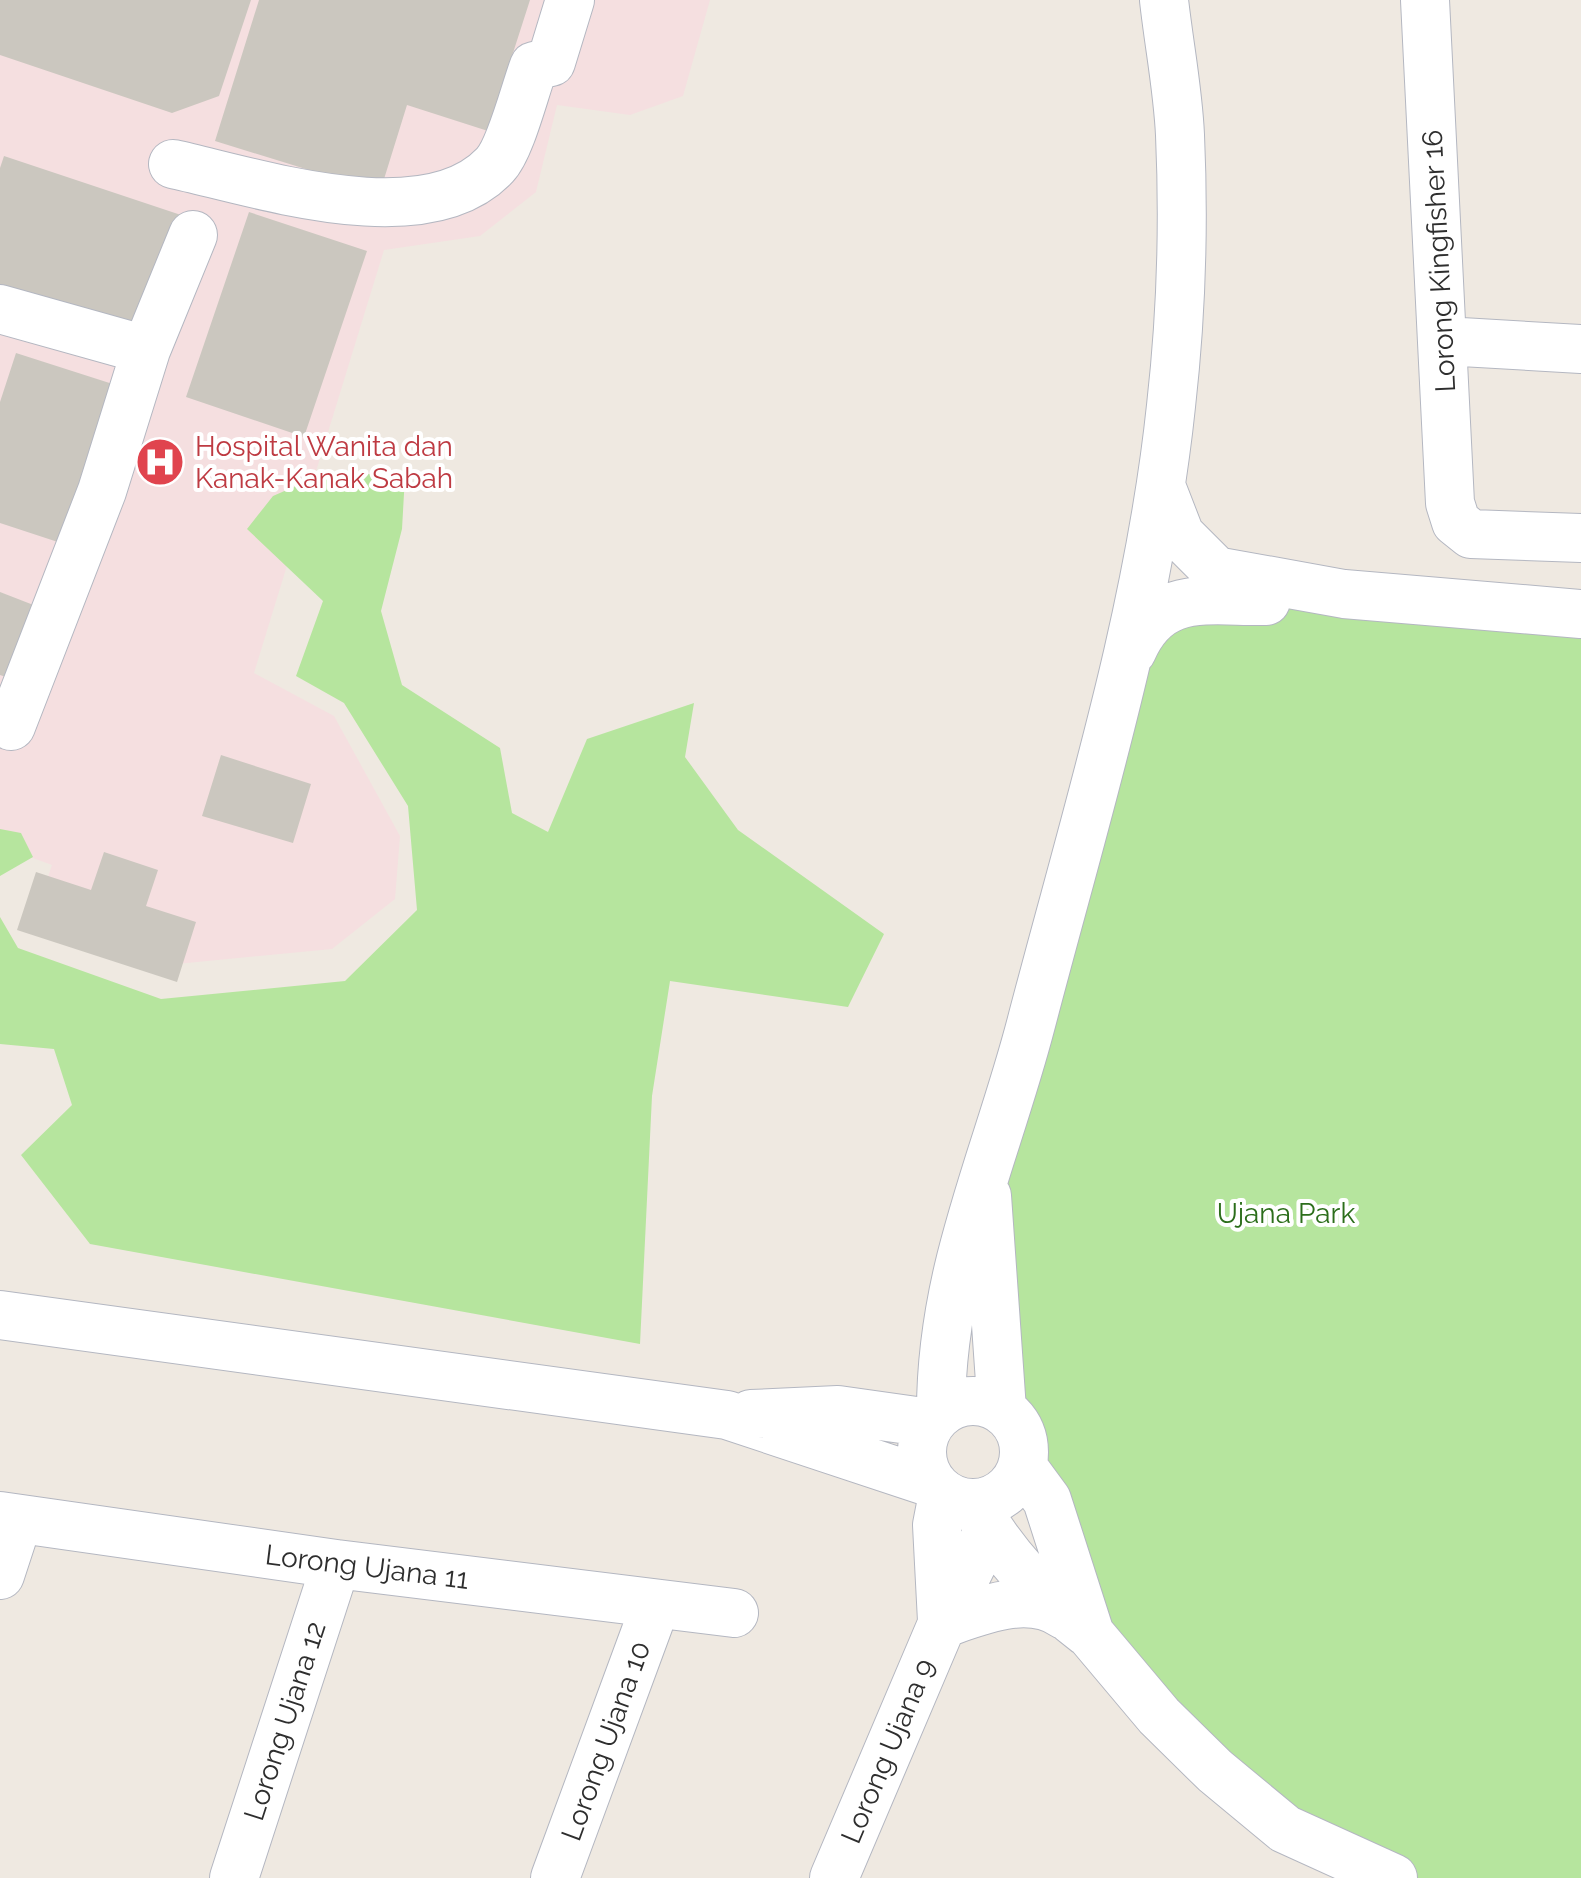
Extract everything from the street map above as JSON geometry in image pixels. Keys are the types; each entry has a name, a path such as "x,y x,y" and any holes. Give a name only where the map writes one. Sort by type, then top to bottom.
{"street":[{"path":"173,164 315,195 414,203 461,190 497,163 534,66 551,62 570,0"},
{"path":"1164,0 1180,134 1177,340 1161,486 1124,670 1016,1082 986,1182 963,1237 944,1335 936,1417 921,1453 959,1502 1215,1771 1286,1829 1394,1878"},
{"name":"Lorong Kingfisher 16","path":"1424,0 1450,503 1456,522 1471,534 1581,538"},
{"path":"12,726 102,491 146,350 193,235"},
{"path":"0,309 146,350"},
{"path":"1444,342 1581,349"},
{"path":"1161,486 1180,536 1216,572 1344,594 1581,614"},
{"path":"1124,670 1142,627 1164,608 1344,594"},
{"path":"986,1182 1002,1410"},
{"path":"0,1315 728,1415 838,1410 936,1417 971,1400 1002,1410 1022,1434 1022,1466 1004,1492 959,1502 728,1415"},
{"path":"1022,1466 1047,1500 1077,1624"},
{"name":"Lorong Ujana 9","path":"834,1878 942,1624 936,1525 959,1502"},
{"path":"0,1575 9,1518"},
{"name":"Lorong Ujana 11","path":"9,1518 336,1564 734,1613"},
{"name":"Lorong Ujana 12","path":"234,1878 336,1564"},
{"name":"Lorong Ujana 10","path":"555,1878 656,1604"},
{"name":"Lorong Ujana 9","path":"942,1624 1015,1604 1050,1605 1077,1624"}],"shaded area":[{"name":"Hospital Wanita dan Kanak-Kanak Sabah","path":"0,0 710,0 683,96 630,115 557,105 536,192 480,236 384,250 254,673 334,716 400,836 395,899 332,949 156,966 29,931 52,865 0,846"}],"green space":[{"path":"328,472 405,476 402,529 381,611 402,685 500,748 512,813 548,832 587,739 694,703 685,757 738,830 884,934 848,1007 670,981 652,1096 640,1344 90,1244 21,1155 72,1105 54,1049 0,1044 0,917 18,948 161,999 345,981 417,910 408,806 344,703 296,676 323,601 247,529 273,496"},
{"name":"Ujana Park","path":"1201,602 1581,614 1581,1878 1393,1878 1376,1873 1104,1653 1014,1420 992,1257 1016,1082 1123,669"},
{"path":"0,829 21,833 33,857 0,876"}],"building":[{"path":"0,0 251,0 219,96 172,113 0,55"},
{"path":"259,0 530,0 488,131 407,105 380,192 215,141"},
{"path":"4,156 184,216 145,335 0,287 0,168"},
{"path":"249,212 367,251 304,437 186,397"},
{"path":"16,353 122,387 70,546 0,523 0,402"},
{"path":"0,592 36,606 9,678 0,675"},
{"path":"221,755 311,784 293,843 202,816"},
{"path":"104,852 158,870 146,906 196,922 177,982 17,930 36,872 91,890"}],"place":[{"name":"Hospital Wanita dan Kanak-Kanak Sabah","path":"160,462"}]}
